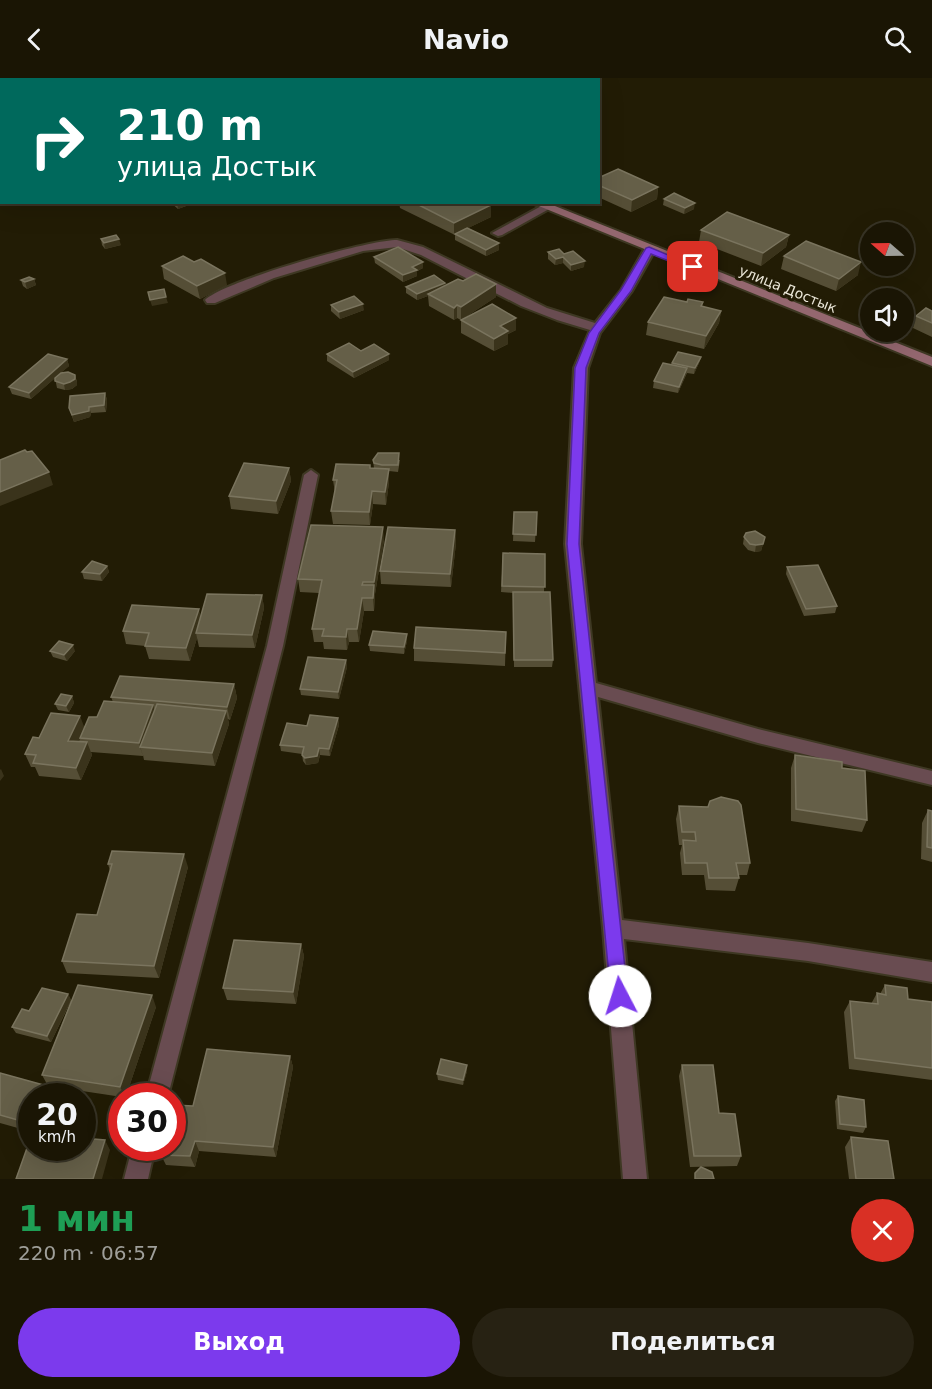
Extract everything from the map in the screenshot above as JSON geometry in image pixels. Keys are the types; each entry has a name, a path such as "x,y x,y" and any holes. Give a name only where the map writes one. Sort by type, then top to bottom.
{"main road":[{"name":"улица Достык","path":"539,205 932,362"}],"street":[{"path":"498,233 539,205"},
{"path":"211,300 272,274 360,248 393,244 407,245 480,282 568,321 598,328"},
{"path":"635,1179 614,928 573,544 581,368 594,333 626,291 649,250"},
{"path":"160,1083 275,646 311,475"},
{"path":"589,688 758,736 932,778"},
{"path":"614,928 808,952 932,972"},
{"path":"136,1179 141,1161"}],"building":[{"path":"618,169 658,187 632,200 600,186 600,177"},
{"path":"674,193 695,203 685,208 664,199"},
{"path":"417,204 491,205 454,223"},
{"path":"727,212 789,235 763,253 701,230"},
{"path":"467,228 499,243 486,250 455,234"},
{"path":"116,235 119,239 104,243 101,239"},
{"path":"806,241 860,263 839,279 784,256"},
{"path":"398,247 423,262 412,267 417,270 403,275 374,257"},
{"path":"559,249 564,254 573,251 585,261 571,265 563,257 556,259 548,252"},
{"path":"183,256 194,262 201,259 225,273 197,286 162,266"},
{"path":"476,274 496,284 461,307 457,305 454,308 428,294 458,279 463,281"},
{"path":"434,275 445,283 417,294 406,287"},
{"path":"29,277 34,279 25,282 21,280"},
{"path":"164,289 166,297 150,300 148,292"},
{"path":"354,296 363,304 339,312 331,305"},
{"path":"664,297 687,302 688,299 703,302 701,306 721,311 706,336 648,322"},
{"path":"492,304 516,318 500,326 508,331 494,339 461,320"},
{"path":"926,308 932,311 932,323 916,316"},
{"path":"349,343 361,351 374,344 389,354 353,372 327,354"},
{"path":"678,352 701,357 695,368 672,363"},
{"path":"48,354 67,359 29,393 9,387"},
{"path":"663,363 687,368 679,387 654,381"},
{"path":"68,372 75,375 75,379 64,384 55,381 61,373"},
{"path":"105,393 104,405 89,407 89,411 72,415 69,408 70,396"},
{"path":"25,450 32,451 49,472 0,492 0,460"},
{"path":"378,453 399,453 398,465 374,463 373,460"},
{"path":"244,463 289,468 276,501 229,496"},
{"path":"336,464 370,465 370,468 389,469 385,492 372,491 369,512 331,511 337,480 333,480"},
{"path":"514,512 537,512 536,535 513,534"},
{"path":"311,525 383,527 374,582 363,582 362,585 374,585 373,598 362,598 357,629 347,629 346,637 322,636 324,629 312,629 322,580 298,579"},
{"path":"388,527 455,530 450,574 380,571"},
{"path":"755,531 765,537 763,544 750,544 744,537 746,533"},
{"path":"503,553 545,554 545,587 502,586"},
{"path":"92,561 107,566 100,574 82,572"},
{"path":"818,565 837,606 806,609 787,567"},
{"path":"513,592 550,592 553,660 514,660"},
{"path":"207,594 262,595 252,635 196,633"},
{"path":"132,605 199,609 186,648 145,646 149,633 123,631"},
{"path":"416,627 506,632 505,653 414,648"},
{"path":"373,631 407,634 404,647 369,645"},
{"path":"59,641 73,645 64,655 50,651"},
{"path":"308,657 346,660 338,692 300,689"},
{"path":"120,676 234,684 227,707 111,697"},
{"path":"61,694 72,696 66,706 55,704"},
{"path":"104,701 153,705 139,743 80,738 89,717 97,717"},
{"path":"157,704 226,711 212,753 140,747"},
{"path":"51,713 80,716 68,741 87,742 76,768 33,763 36,755 25,754 33,737 39,738"},
{"path":"310,715 338,718 329,749 319,748 317,756 305,758 302,755 304,747 280,745 287,723 307,726"},
{"path":"795,755 842,762 842,768 865,771 867,820 796,809"},
{"path":"721,797 738,801 741,805 750,863 736,863 739,878 709,878 707,863 685,863 683,840 696,841 695,832 682,832 679,806 708,807 710,801"},
{"path":"928,810 932,811 932,848 927,847"},
{"path":"112,851 184,854 154,966 62,961 77,914 97,915 112,864 108,864"},
{"path":"234,940 301,944 293,992 223,988"},
{"path":"78,985 152,995 121,1083 108,1083 108,1085 42,1075"},
{"path":"885,985 907,988 908,999 932,1002 932,1068 855,1058 850,1001 878,1004 877,993 886,995"},
{"path":"42,988 68,994 47,1036 12,1027 22,1009 29,1011"},
{"path":"207,1049 290,1056 273,1147 195,1141 190,1156 186,1156 186,1106 193,1106"},
{"path":"441,1059 467,1065 463,1080 437,1074"},
{"path":"682,1065 713,1065 719,1113 735,1114 741,1156 694,1156"},
{"path":"0,1073 36,1083 18,1083 18,1120 0,1115"},
{"path":"838,1096 864,1100 866,1127 840,1124"},
{"path":"851,1137 888,1141 894,1179 856,1179"},
{"path":"96,1139 105,1140 93,1179 16,1179 22,1161 96,1161"},
{"path":"701,1167 712,1172 714,1179 695,1179 695,1173"}],"route":[{"path":"620,996 573,544 581,368 594,333 626,291 649,250 693,267"}]}
